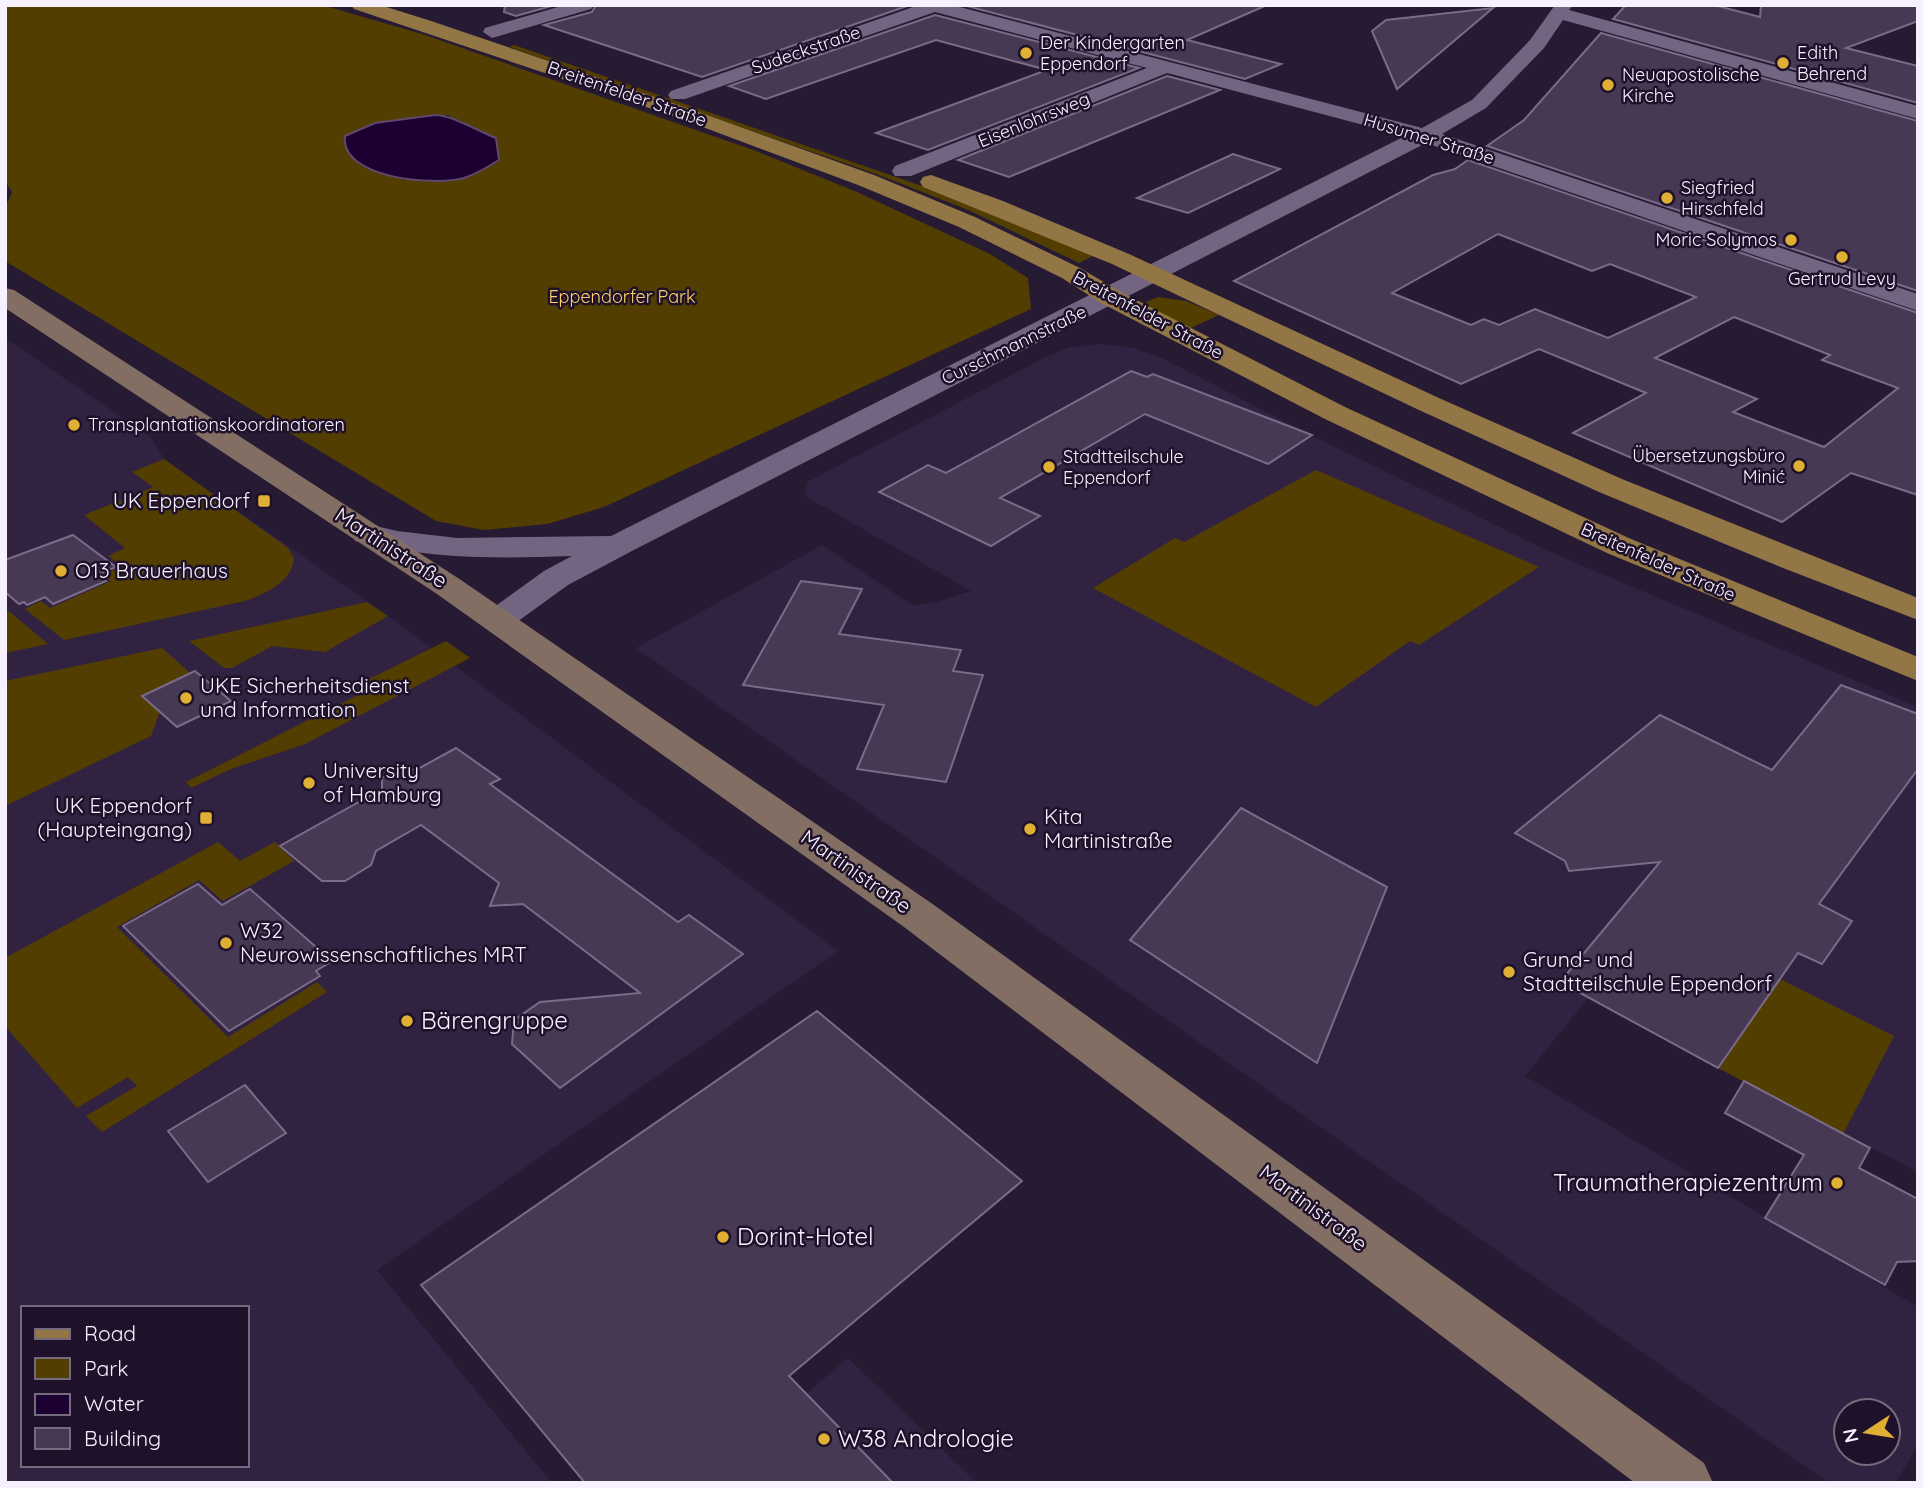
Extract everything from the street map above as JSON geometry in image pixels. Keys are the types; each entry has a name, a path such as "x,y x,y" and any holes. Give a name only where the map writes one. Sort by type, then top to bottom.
{"main road":[{"name":"Breitenfelder Straße","path":"360,5 492,40 678,95 1005,208 1151,272 1523,446 1749,543 1918,610"},
{"name":"Breitenfelder Straße","path":"409,5 492,40 866,180 967,222 1071,273 1110,298 1335,413 1619,546 1918,670"}],"street":[{"path":"492,40 585,5"},
{"name":"Husumer Straße","path":"932,6 1425,135 1918,303"},
{"name":"Sudeckstraße","path":"678,95 932,6"},
{"path":"1561,9 1918,113"},
{"name":"Curschmannstraße","path":"498,620 556,579 618,545 1048,326 1110,298 1151,272 1425,135 1479,104 1537,44 1561,9"},
{"name":"Eisenlohrsweg","path":"903,172 1166,67"},
{"name":"Martinistraße","path":"5,296 498,620 919,916 1683,1483"},
{"name":"Curschmannstraße","path":"367,534 406,544 448,549 618,545"}],"shaded area":[{"name":"University of Hamburg","path":"5,338 151,437 164,459 388,616 838,951 377,1270 552,1483 5,1483"},
{"name":"Grund- und Stadtteilschule Eppendorf","path":"1101,344 1133,348 1162,358 1313,436 1557,555 1918,707 1918,1172 1588,998 1525,1076 1918,1307 1918,1446 1895,1483 1829,1483 636,648 822,545 912,605 933,603 971,591 805,496 807,482 1068,348"},
{"path":"848,1358 977,1483 701,1483"}],"green space":[{"name":"Eppendorfer Park","path":"5,5 322,5 422,34 756,151 857,192 990,254 1028,278 1031,309 604,507 547,524 484,530 436,521 5,261 5,208 12,192 5,181","holes":["448,115 461,124 495,138 404,180 365,166 349,156 375,123"]},
{"path":"514,45 986,208 1095,255 1079,263 968,210 879,175 509,47"},
{"path":"1158,297 1186,301 1219,315 1189,329 1153,311 1146,302"},
{"path":"164,459 288,548 294,558 292,567 283,581 245,601 64,640 25,609 41,601 50,608 111,581 103,575 122,566 108,556 125,548 84,515 153,487 132,472"},
{"path":"1316,470 1539,567 1419,645 1410,641 1316,707 1093,588 1175,538 1184,542"},
{"path":"367,602 388,616 325,652 272,646 232,668 224,668 189,641"},
{"path":"5,608 48,644 5,653"},
{"path":"446,641 470,658 305,744 231,769 191,788 186,782 360,694 361,683"},
{"path":"162,648 190,673 142,696 160,711 151,736 5,806 5,681"},
{"path":"218,842 240,861 275,842 294,861 223,901 199,880 117,927 228,1037 317,982 327,992 102,1132 86,1116 137,1086 128,1077 77,1108 5,1026 5,958"},
{"path":"1780,979 1894,1036 1843,1134 1718,1068"}],"water":[{"path":"435,115 457,120 496,138 499,160 464,178 412,180 373,170 357,162 347,150 345,136 375,123"}],"building":[{"path":"505,5 555,5 516,16 504,12"},
{"path":"596,5 910,5 702,77 544,25 592,12"},
{"path":"963,5 1267,5 1187,40 1281,64 1245,79"},
{"path":"1626,5 1714,5 1760,17 1761,5 1918,5 1918,21 1846,48 1918,66 1918,103 1613,19"},
{"path":"1493,8 1397,89 1372,31 1386,20"},
{"path":"935,15 1139,68 928,150 876,133 1047,70 936,40 766,99 729,86"},
{"path":"1601,33 1918,121 1918,291 1487,146 1524,120"},
{"path":"1167,76 1220,90 1009,177 958,160"},
{"path":"1233,154 1280,169 1188,213 1137,198"},
{"path":"1468,160 1918,313 1918,495 1851,473 1782,522 1573,433 1646,393 1539,349 1461,384 1234,281 1433,175 1455,169","holes":["1498,234 1592,271 1610,264 1696,297 1608,338 1535,309 1499,325 1484,319 1471,325 1392,293","1734,317 1830,355 1822,360 1898,388 1824,447 1733,412 1757,399 1655,358"]},
{"path":"1131,371 1147,377 1153,374 1312,435 1268,464 1145,414 1000,498 1040,516 991,546 879,492 928,465 946,473"},
{"name":"O13 Brauerhaus","path":"73,535 116,567 97,575 106,581 53,604 45,597 27,605 24,602 19,604 5,592 5,560"},
{"path":"801,581 862,589 839,634 961,650 953,671 983,675 946,782 857,769 884,705 743,685"},
{"name":"UKE Sicherheitsdienst und Information","path":"195,671 231,701 177,727 142,696"},
{"path":"1841,685 1918,714 1918,769 1819,904 1852,921 1822,964 1798,953 1718,1068 1560,982 1660,862 1569,871 1565,861 1515,833 1660,715 1772,770"},
{"path":"456,748 500,779 490,784 678,922 689,915 743,954 560,1088 512,1044 514,1020 540,1002 640,993 523,904 490,906 499,883 421,825 376,851 371,865 345,881 322,881 280,846 382,789 382,778 400,768 416,770"},
{"path":"1241,808 1387,887 1317,1063 1130,940"},
{"name":"W32 Neurowissenschaftliches MRT","path":"198,884 222,905 250,889 332,961 316,971 320,976 229,1031 123,926"},
{"name":"Dorint-Hotel","path":"817,1011 1022,1181 789,1376 893,1483 585,1483 421,1285"},
{"name":"Traumatherapiezentrum","path":"1744,1081 1870,1148 1859,1168 1918,1199 1918,1261 1897,1262 1885,1285 1765,1218 1804,1155 1725,1113"},
{"path":"245,1085 286,1133 208,1182 168,1131"}],"place":[{"name":"Der Kindergarten Eppendorf","path":"1026,53"},
{"name":"Edith Behrend","path":"1783,63"},
{"name":"Neuapostolische Kirche","path":"1608,85"},
{"name":"Siegfried Hirschfeld","path":"1667,198"},
{"name":"Moric Solymos","path":"1791,240"},
{"name":"Gertrud Levy","path":"1842,257"},
{"name":"Transplantationskoordinatoren","path":"74,425"},
{"name":"Übersetzungsbüro Minić","path":"1799,466"},
{"name":"Stadtteilschule Eppendorf","path":"1049,467"},
{"name":"UK Eppendorf","path":"264,501"},
{"name":"O13 Brauerhaus","path":"61,571"},
{"name":"UKE Sicherheitsdienst und Information","path":"186,698"},
{"name":"University of Hamburg","path":"309,783"},
{"name":"UK Eppendorf (Haupteingang)","path":"206,818"},
{"name":"Kita Martinistraße","path":"1030,829"},
{"name":"W32 Neurowissenschaftliches MRT","path":"226,943"},
{"name":"Grund- und Stadtteilschule Eppendorf","path":"1509,972"},
{"name":"Bärengruppe","path":"407,1021"},
{"name":"Traumatherapiezentrum","path":"1837,1183"},
{"name":"Dorint-Hotel","path":"723,1237"},
{"name":"W38 Andrologie","path":"824,1439"}]}
